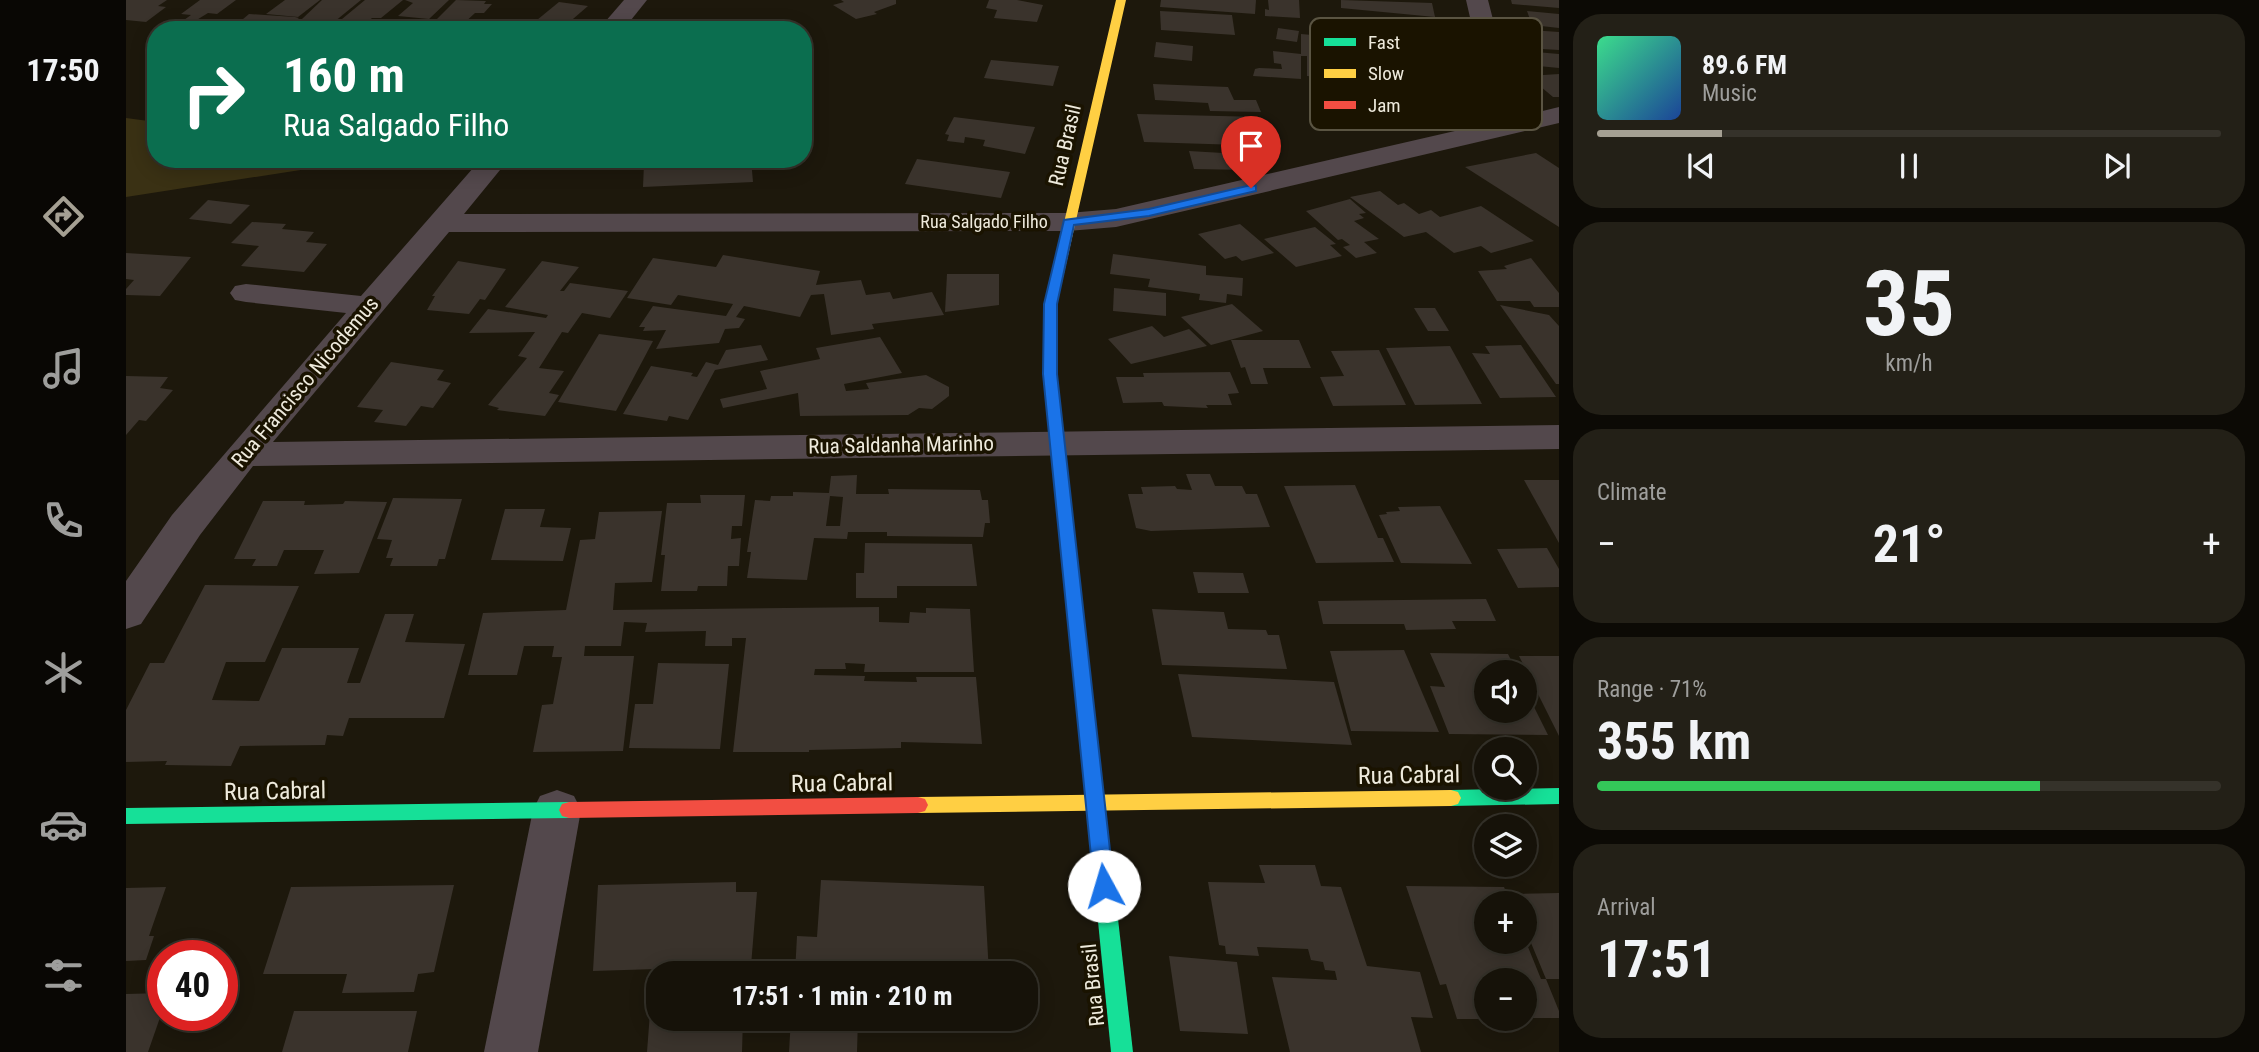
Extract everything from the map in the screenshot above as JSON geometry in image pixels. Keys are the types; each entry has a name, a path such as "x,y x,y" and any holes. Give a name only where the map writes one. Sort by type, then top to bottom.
{"street":[{"path":"618,21 636,0"},
{"name":"Rua Brasil","path":"1121,0 1051,304 1050,374 1122,1052"},
{"path":"1476,0 1480,18"},
{"name":"Rua Salgado Filho","path":"1542,119 1559,115"},
{"name":"Rua Salgado Filho","path":"439,223 1068,222 1149,212 1498,130"},
{"name":"Rua Francisco Nicodemus","path":"126,613 186,525 243,454 488,168"},
{"path":"246,293 369,306"},
{"name":"Rua Saldanha Marinho","path":"243,454 1559,437"},
{"name":"Rua Cabral","path":"126,816 1559,796"},
{"path":"511,1052 557,810"}],"shaded area":[{"path":"126,118 147,121 147,168 313,168 126,197"}],"building":[{"path":"126,0 167,0 158,6 166,7 146,22 126,20"},
{"path":"200,0 236,0 217,14 208,13 195,21 184,20 191,15 181,14"},
{"path":"285,0 320,0 298,17 266,14"},
{"path":"322,0 361,0 335,21 302,19"},
{"path":"365,0 403,0 381,18 340,21"},
{"path":"405,0 449,0 429,19 398,16 413,3"},
{"path":"456,0 486,1 484,4 492,4 484,13 475,13 466,21 435,21"},
{"path":"841,0 896,0 896,4 874,12 877,14 856,19 833,5 844,2"},
{"path":"989,0 1017,0 1043,5 1037,22 994,18 997,10 986,8"},
{"path":"1161,0 1256,0 1255,14 1160,7"},
{"path":"1268,0 1299,0 1300,18 1265,16 1265,9 1269,10"},
{"path":"1341,0 1432,3 1435,17 1341,8"},
{"path":"1511,0 1559,0 1559,8 1512,4"},
{"path":"559,2 588,6 571,21 537,20"},
{"path":"1160,11 1232,15 1235,35 1161,30"},
{"path":"1527,11 1559,14 1559,28 1542,26 1542,18 1530,18"},
{"path":"249,14 299,18 295,21 241,21"},
{"path":"1278,28 1299,31 1297,42 1276,39"},
{"path":"1542,31 1559,32 1559,50 1542,49"},
{"path":"1301,34 1310,35 1310,76 1307,76 1307,56 1301,56 1301,79 1253,76 1255,69 1259,68 1282,69 1281,64 1274,63 1273,51 1301,54"},
{"path":"1156,42 1193,46 1192,61 1154,57"},
{"path":"1542,53 1559,54 1559,68 1542,66"},
{"path":"991,60 1059,66 1053,86 984,78"},
{"path":"1559,74 1559,97 1553,97 1542,88 1542,75"},
{"path":"1153,84 1228,87 1234,100 1256,100 1261,112 1210,111 1208,103 1155,100"},
{"path":"1137,114 1261,117 1272,146 1144,142"},
{"path":"954,117 1035,127 1025,154 983,146 985,140 965,137 964,143 947,141 949,135 945,134"},
{"path":"1189,151 1257,155 1261,166 1247,166 1248,170 1194,169"},
{"path":"1536,153 1559,168 1559,227 1465,167"},
{"path":"917,159 1010,172 1001,198 905,184"},
{"path":"644,168 752,168 753,182 643,187"},
{"path":"1380,191 1398,205 1404,203 1419,214 1431,210 1440,217 1481,206 1534,241 1491,253 1481,246 1454,253 1426,232 1404,237 1350,197"},
{"path":"1350,199 1366,213 1359,214 1364,218 1354,221 1379,239 1364,242 1377,253 1356,258 1343,247 1350,245 1342,239 1338,240 1306,211"},
{"path":"208,200 250,205 231,224 189,219"},
{"path":"252,222 286,224 282,229 314,232 306,242 327,244 304,272 241,266 259,246 231,243"},
{"path":"1240,224 1274,253 1242,261 1236,256 1225,259 1198,234"},
{"path":"1315,227 1336,244 1330,245 1342,256 1296,267 1264,239"},
{"path":"126,253 191,257 160,296 126,295 126,289 134,280 126,279"},
{"path":"1113,254 1206,266 1206,275 1243,278 1242,296 1227,294 1226,303 1199,300 1200,294 1148,287 1150,279 1110,274"},
{"path":"723,255 820,271 816,285 861,280 866,295 890,292 893,299 932,292 944,315 872,324 874,329 831,335 824,294 811,295 800,317 744,306 736,317 745,319 739,328 725,329 719,343 656,349 666,330 643,331 645,327 639,327 653,306 726,316 733,304 678,295 671,305 627,298 653,258 716,267"},
{"path":"1531,258 1559,293 1559,307 1534,307 1530,301 1497,301 1478,271 1507,269 1504,266"},
{"path":"458,261 506,269 485,300 480,299 469,314 427,310 435,296 432,296"},
{"path":"542,261 579,267 560,291 564,291 570,283 628,291 610,318 582,313 568,333 562,332 539,368 564,371 549,393 559,395 545,416 497,410 499,408 488,405 527,358 518,356 535,332 469,333 488,309 546,318 548,315 505,307"},
{"path":"947,274 999,274 999,305 945,312"},
{"path":"1114,288 1166,293 1166,316 1113,311"},
{"path":"1232,304 1263,331 1211,345 1181,317"},
{"path":"1500,305 1549,315 1559,326 1559,384 1556,384"},
{"path":"1414,308 1435,308 1449,331 1428,331"},
{"path":"1152,326 1164,337 1189,329 1207,346 1131,364 1108,339"},
{"path":"599,334 653,341 616,411 558,402"},
{"path":"880,337 902,373 844,384 846,391 869,389 866,383 926,375 949,387 949,396 932,409 919,408 908,415 800,416 798,393 723,408 720,399 767,389 760,371 820,359 816,348"},
{"path":"1231,340 1299,340 1311,368 1263,368 1268,384 1251,384 1245,367 1241,368"},
{"path":"761,345 768,360 715,370 688,420 669,416 667,421 623,414 651,366 693,373 691,376 697,377 706,362 718,365 726,350"},
{"path":"1521,345 1556,397 1500,398 1472,353 1490,354 1485,346"},
{"path":"1450,346 1482,404 1415,405 1386,348"},
{"path":"1379,350 1406,405 1333,406 1320,377 1344,376 1331,351"},
{"path":"391,362 444,370 437,380 451,383 433,408 421,406 406,426 374,422 383,410 357,407"},
{"path":"1230,372 1239,393 1228,394 1232,405 1206,405 1208,408 1164,406 1162,402 1123,403 1116,377 1144,377 1143,373"},
{"path":"126,376 168,377 160,388 173,390 146,421 139,420 126,435"},
{"path":"1186,474 1210,474 1215,486 1242,486 1246,494 1257,494 1270,527 1151,531 1136,528 1128,494 1143,494 1141,487 1175,486 1177,489 1192,490"},
{"path":"857,475 856,494 889,494 888,489 980,490 982,500 988,500 990,523 985,523 983,537 887,536 887,532 848,532 847,539 814,538 807,580 747,578 751,552 747,552 755,500 770,501 771,496 793,496 793,492 829,493 831,476","holes":["830,496 843,497 840,526 826,526"]},
{"path":"1524,480 1559,480 1559,543"},
{"path":"1355,485 1378,538 1383,538 1394,562 1316,563 1284,486"},
{"path":"700,495 745,495 742,526 732,526 731,539 741,538 739,566 728,566 727,586 698,586 697,591 661,591 665,555 661,555 667,503 701,503"},
{"path":"393,498 462,499 445,559 439,559 437,566 390,566 393,558 386,558 392,540 377,539"},
{"path":"263,501 305,501 304,505 343,504 345,501 387,502 359,573 314,574 324,550 284,550 277,566 252,566 256,559 234,559"},
{"path":"1440,506 1472,564 1401,563 1379,515 1400,511 1398,507"},
{"path":"505,509 545,509 540,527 571,528 563,561 491,560"},
{"path":"662,511 652,582 615,583 613,610 879,607 879,622 909,623 910,612 926,613 926,608 970,609 974,672 864,672 865,664 845,663 846,669 815,669 814,675 865,676 864,681 917,682 916,677 976,677 982,744 901,742 901,748 733,752 746,638 732,638 732,646 705,646 706,631 645,632 647,623 624,622 621,646 585,646 584,656 634,656 623,751 533,752 542,705 553,704 562,657 552,657 554,646 524,646 517,675 468,675 483,613 566,610 580,540 595,539 599,512"},
{"path":"865,543 972,544 977,586 897,586 897,598 856,598 856,573 864,573"},
{"path":"1547,548 1559,569 1559,587 1518,588 1497,549"},
{"path":"1193,572 1243,573 1249,593 1198,593"},
{"path":"205,585 299,586 265,662 226,662 212,700 259,701 282,648 359,648 347,683 360,683 385,614 414,614 405,642 465,644 444,718 349,718 343,736 327,735 325,745 240,746 231,766 165,765 167,761 126,762 126,710 150,663 164,663"},
{"path":"1486,599 1496,621 1452,621 1456,629 1406,630 1404,624 1323,624 1318,601"},
{"path":"1152,609 1224,612 1228,629 1266,630 1268,635 1279,635 1287,669 1162,665"},
{"path":"1404,650 1439,732 1351,731 1330,651"},
{"path":"1430,653 1508,654 1511,660 1474,660 1474,723 1537,723 1537,713 1548,735 1449,734 1430,686 1445,687"},
{"path":"1519,656 1559,656 1559,736 1537,692 1537,660 1521,660"},
{"path":"658,663 729,664 720,749 629,748 635,704 653,704"},
{"path":"1178,674 1334,682 1352,745 1192,737"},
{"path":"1259,865 1315,865 1321,886 1341,887 1367,966 1420,972 1433,1018 1411,1017 1421,1052 1290,1052 1272,977 1337,980 1335,971 1325,970 1323,962 1311,960 1308,949 1257,947 1259,956 1226,954 1225,946 1219,945 1208,882 1265,883"},
{"path":"821,880 984,886 988,961 796,961 797,936 817,937"},
{"path":"736,882 736,892 757,892 751,961 646,961 646,969 593,971 598,885"},
{"path":"454,885 434,972 418,974 414,992 342,993 347,974 263,974 291,887"},
{"path":"1406,886 1504,887 1506,891 1474,891 1474,954 1531,954 1537,968 1474,968 1474,1019 1457,1019 1446,984 1440,985"},
{"path":"166,887 149,936 154,936 153,940 147,940 146,960 126,961 126,888"},
{"path":"1537,893 1559,893 1559,979 1546,979 1536,954"},
{"path":"1169,956 1237,962 1248,1034 1180,1031"},
{"path":"1537,969 1541,979 1546,979 1559,1011 1559,1018 1537,1018"},
{"path":"147,993 147,1031 155,1031 148,1052 126,1052 126,994"},
{"path":"294,1011 417,1011 408,1052 282,1052"},
{"path":"649,1031 743,1031 742,1052 647,1052"},
{"path":"790,1031 858,1031 857,1052 789,1052"}],"traffic: fast":[{"path":"1073,590 1122,1052"},
{"path":"1451,798 1559,796"},
{"path":"126,816 569,810"}],"traffic: slow":[{"path":"1073,590 1050,374 1051,304 1121,0"},
{"path":"918,805 1451,798"}],"traffic: jam":[{"path":"569,810 918,805"}],"route":[{"path":"1104,886 1050,374 1051,304 1068,222 1149,212 1251,188"}]}
